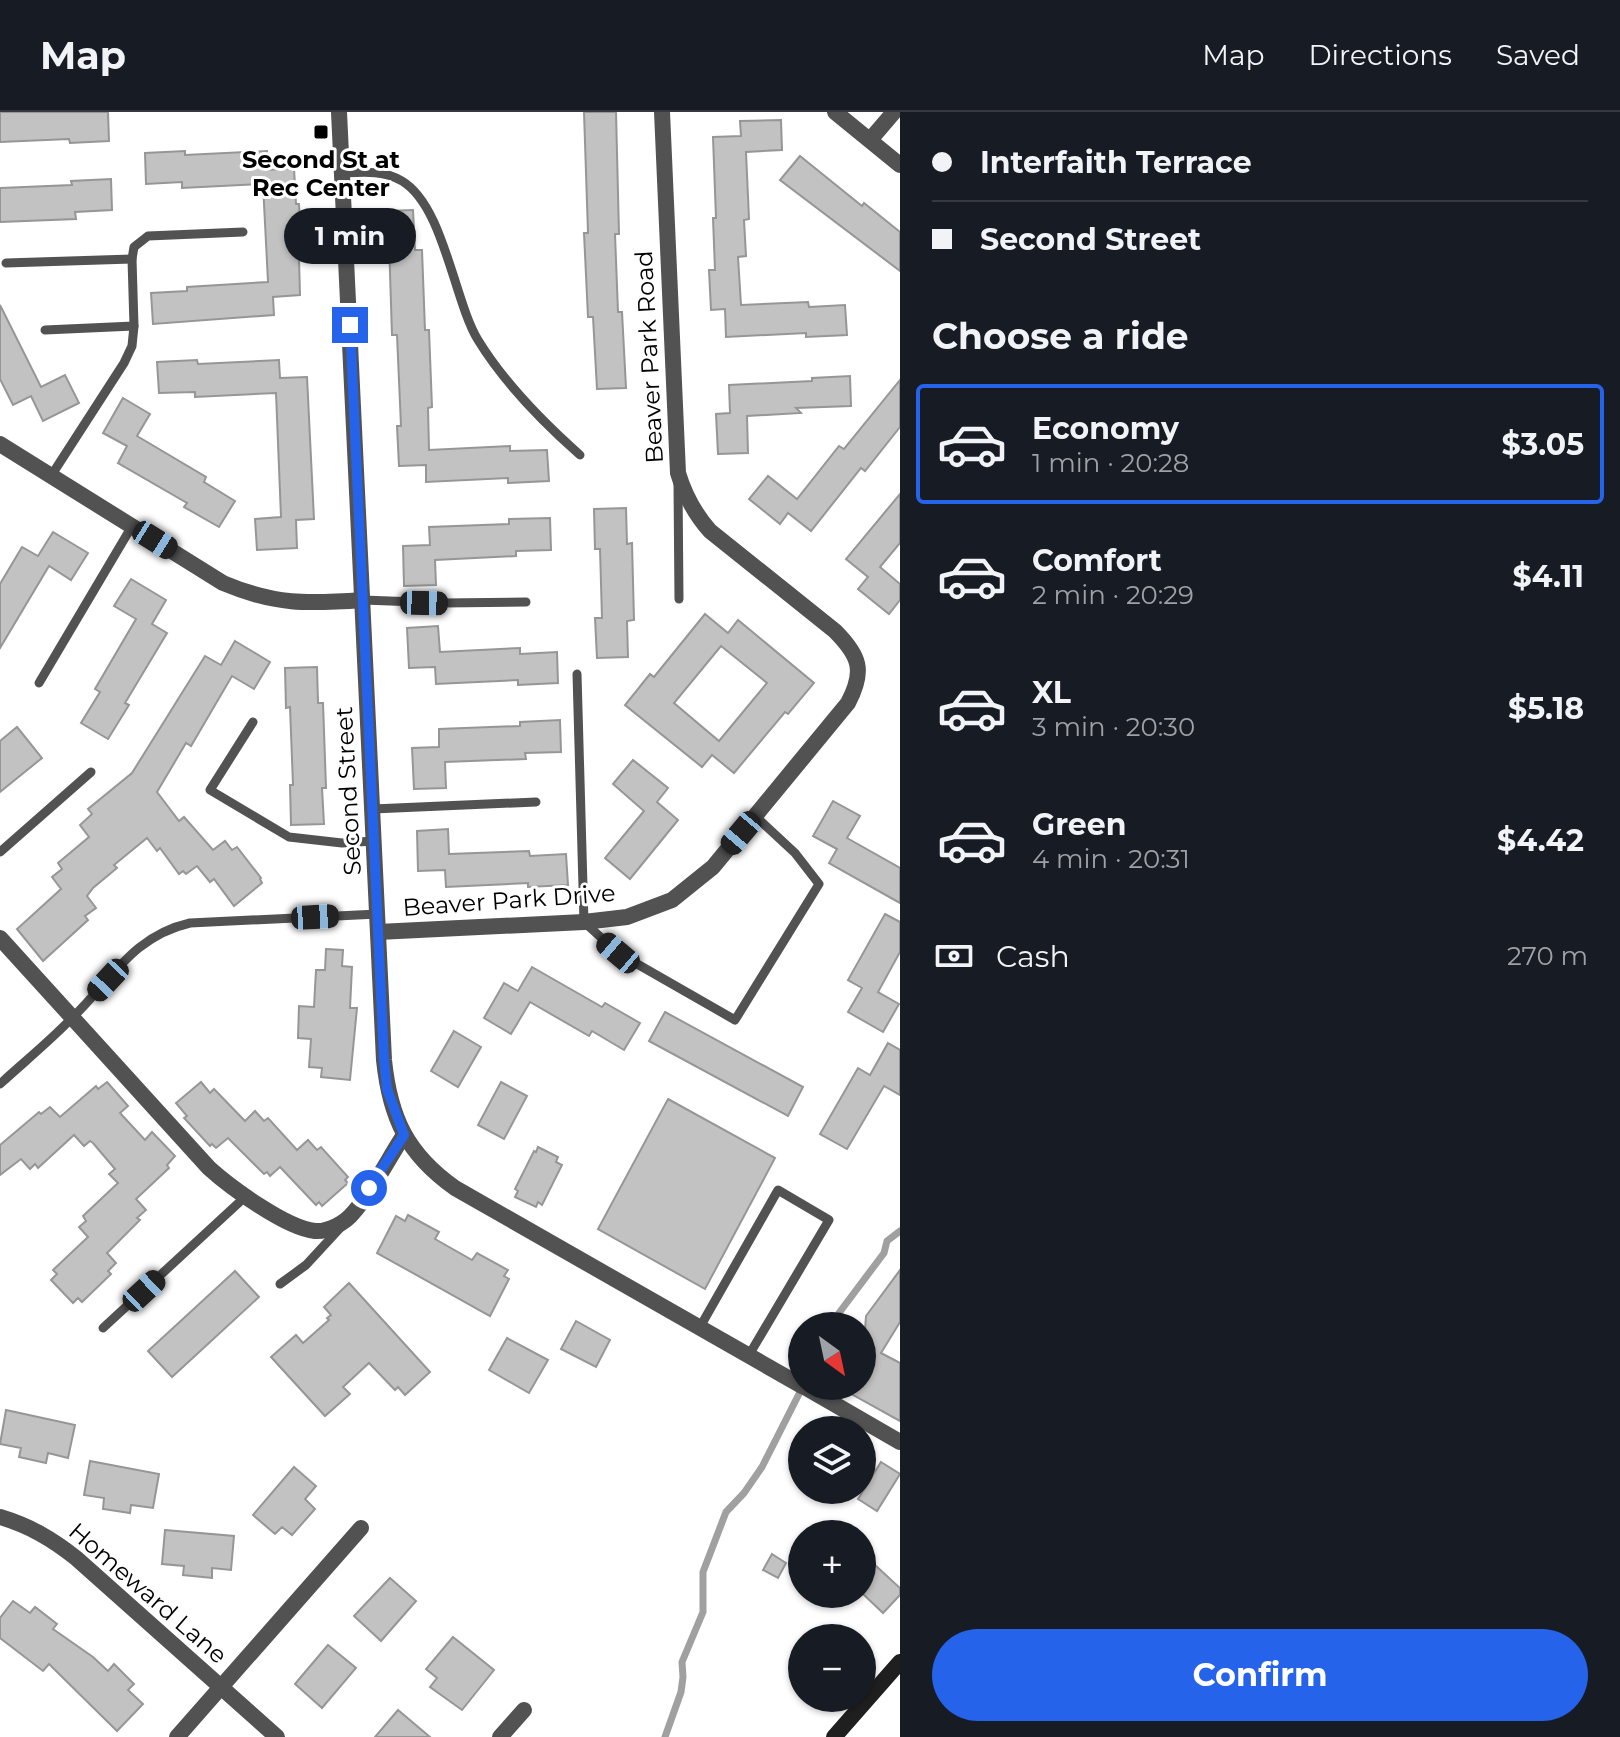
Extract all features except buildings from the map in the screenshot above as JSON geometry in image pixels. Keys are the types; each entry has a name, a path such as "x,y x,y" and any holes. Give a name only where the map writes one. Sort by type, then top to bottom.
{"main road":[{"path":"834,1737 900,1662"}],"street":[{"name":"Second Street","path":"339,112 387,1089 404,1135 435,1174 788,1377"},
{"name":"Beaver Park Road","path":"662,112 678,473 685,497 710,531 835,631 852,648 859,666"},
{"path":"835,112 900,165"},
{"path":"870,140 894,112"},
{"path":"0,444 223,583 250,595 283,602 363,600"},
{"name":"Beaver Park Drive","path":"378,932 584,922 627,917 672,900 713,867 848,703 857,686 859,666"},
{"path":"0,938 209,1168 245,1197 299,1226 316,1231 334,1227 352,1214 404,1135"},
{"name":"Second Street","path":"828,1400 900,1442"},
{"name":"Homeward Lane","path":"0,1517 49,1537 67,1551 277,1737"},
{"path":"177,1737 361,1528"},
{"path":"500,1737 524,1710"}],"lane":[{"path":"343,173 366,171 405,182 437,229 478,341 525,400 580,455"},
{"path":"51,476 132,346 134,247 148,236 243,232"},
{"path":"6,263 132,259"},
{"path":"45,330 134,326"},
{"path":"678,473 679,599"},
{"path":"39,683 132,526"},
{"path":"363,600 526,602"},
{"path":"577,674 584,922 618,953 735,1020 819,884 801,860 755,816"},
{"path":"253,722 210,790 289,837 342,843 374,841"},
{"path":"0,852 91,772"},
{"path":"373,809 536,802"},
{"path":"0,1084 72,1018 143,942 167,928 190,923 378,914"},
{"path":"700,1327 778,1190 829,1220 749,1355"},
{"path":"103,1328 245,1197"},
{"path":"280,1284 327,1244 352,1214"}],"waterway":[{"path":"840,1312 884,1253 887,1241 900,1231"},
{"path":"665,1737 681,1692 682,1662 703,1612 703,1572 726,1512 762,1467 796,1400"}],"place":[{"name":"Second St at Rec Center","path":"321,132"}],"route":[{"path":"350,325 384,1060 387,1089 404,1135 369,1188"}]}
